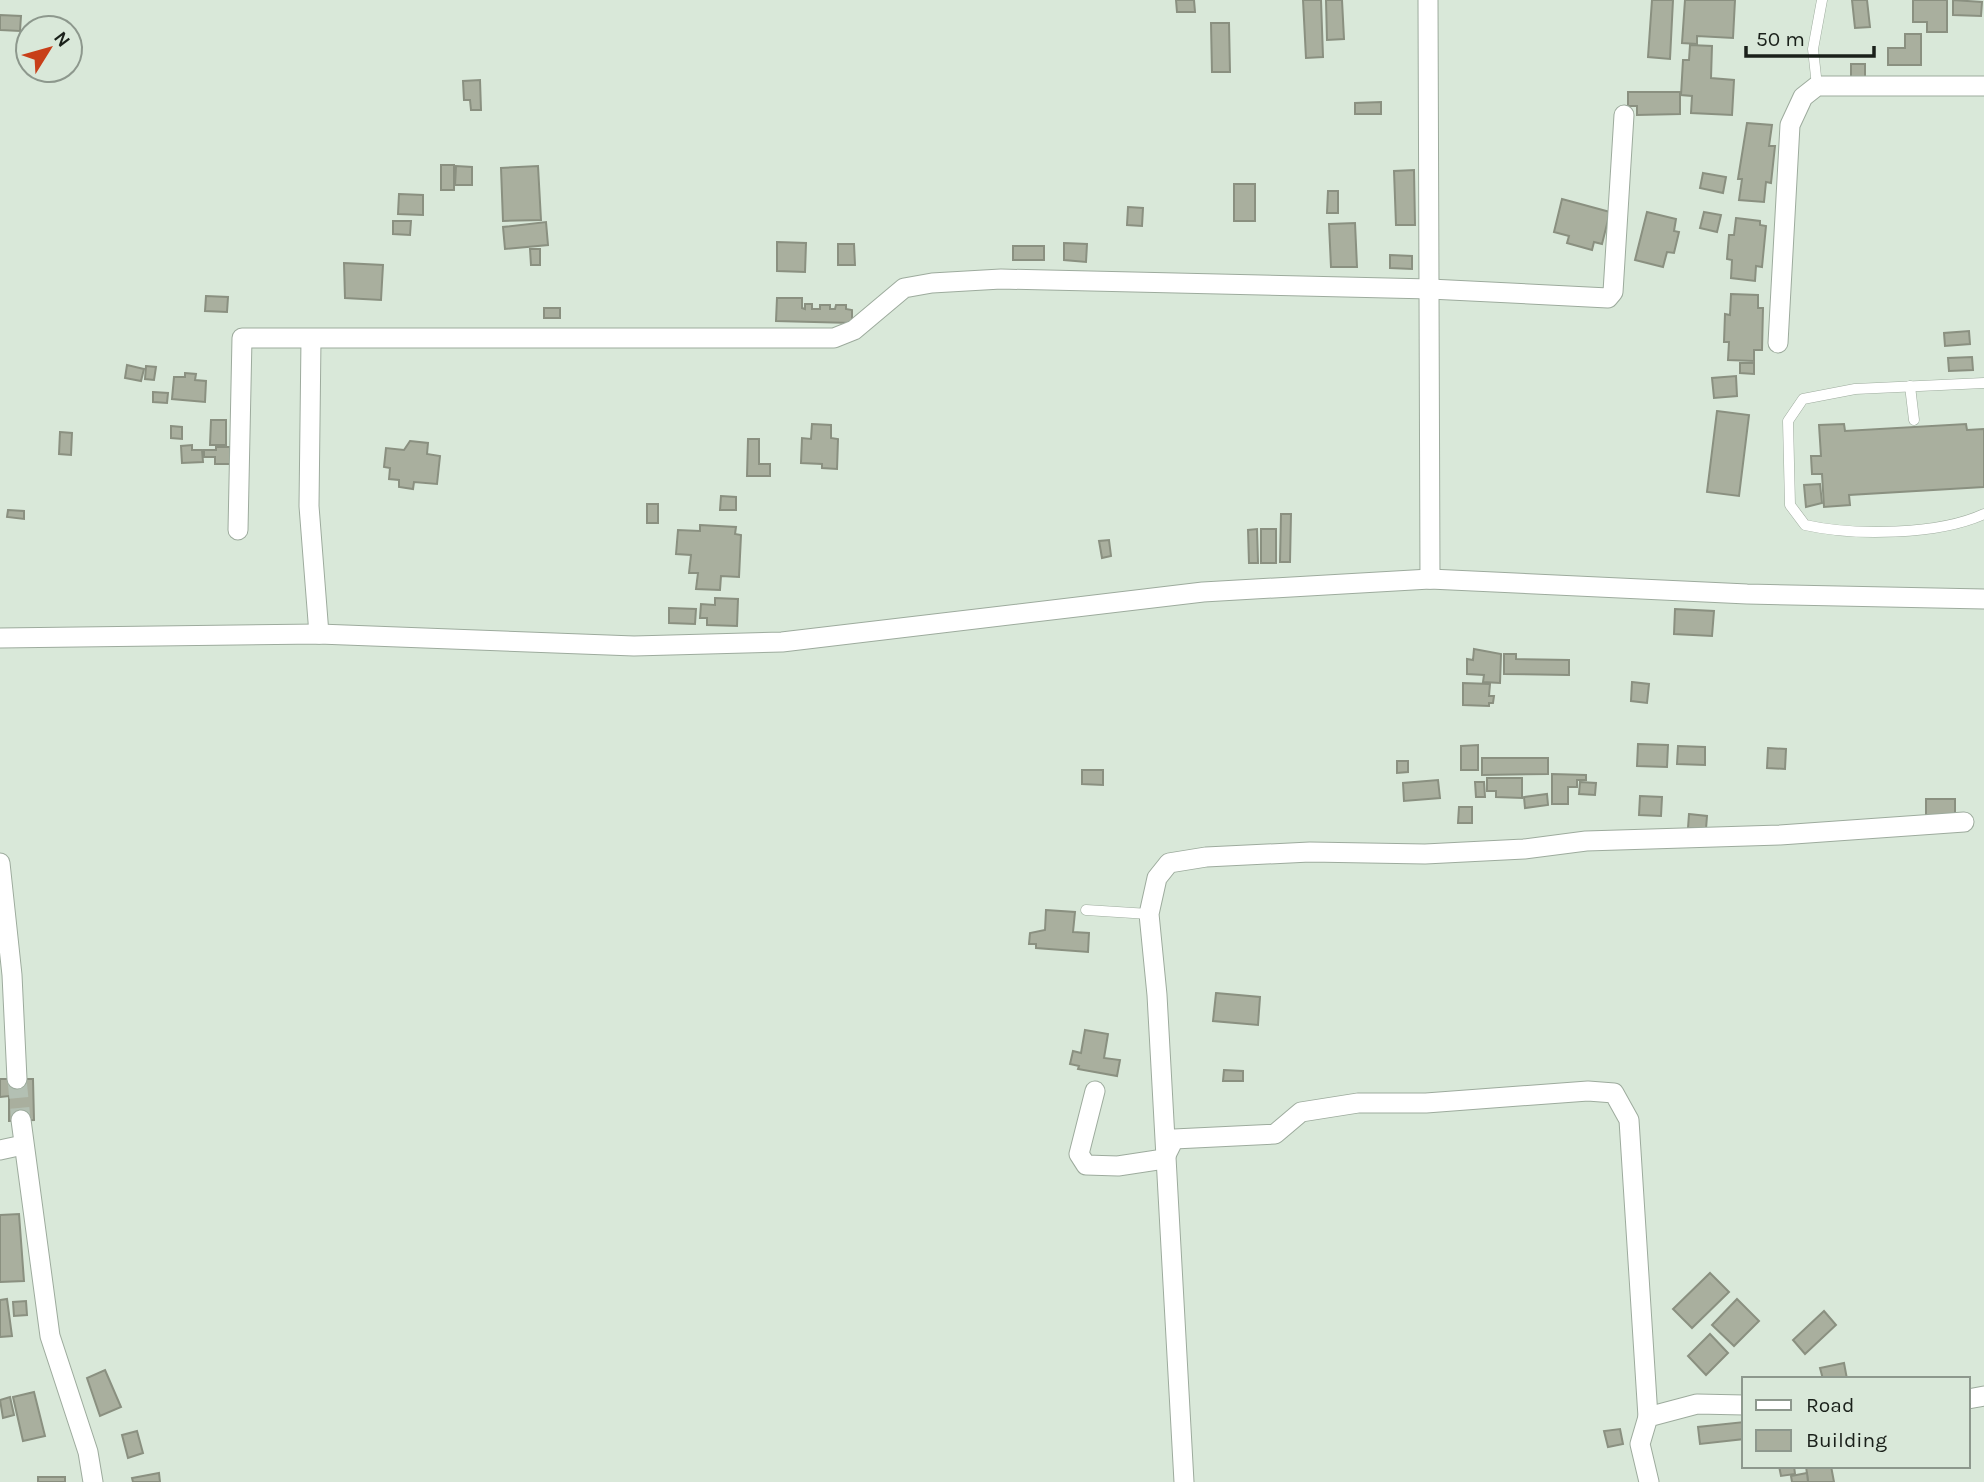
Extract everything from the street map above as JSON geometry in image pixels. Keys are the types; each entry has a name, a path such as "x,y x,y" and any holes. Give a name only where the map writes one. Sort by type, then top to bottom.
{"street":[{"path":"1428,0 1430,579"},
{"path":"1778,343 1790,125 1803,97 1816,86 1984,86"},
{"path":"238,530 242,338 834,338 854,330 904,289 932,283 1001,279 1430,289 1608,298 1611,295 1624,116"},
{"path":"311,339 309,506 319,634"},
{"path":"0,638 319,634 634,646 782,642 1203,592 1430,579 1747,594 1984,599"},
{"path":"1184,1482 1157,995 1149,914 1157,878 1169,863 1206,857 1310,852 1425,854 1524,849 1586,841 1780,835 1964,822"},
{"path":"0,863 12,975 16,1079"},
{"path":"1095,1091 1079,1154 1086,1165 1118,1166 1164,1159"},
{"path":"1164,1159 1174,1139 1275,1134 1301,1112 1358,1103 1426,1103 1588,1091 1614,1093 1629,1120 1648,1417 1640,1444 1649,1482"},
{"path":"21,1120 50,1336 88,1452 93,1482"},
{"path":"0,1150 23,1145"},
{"path":"1648,1417 1697,1404 1742,1405"}],"lane":[{"path":"1816,86 1813,49 1822,0"},
{"path":"1984,383 1855,389 1803,399 1788,421 1790,505 1805,525 1827,530 1904,530 1962,524 1984,514"},
{"path":"1909,386 1914,420"},
{"path":"1086,910 1149,914"}],"building":[{"path":"1176,0 1194,0 1195,12 1177,12"},
{"path":"1303,0 1321,0 1323,57 1306,58"},
{"path":"1326,0 1342,0 1344,39 1327,40"},
{"path":"1652,0 1673,0 1670,59 1648,57"},
{"path":"1685,0 1735,0 1733,38 1697,36 1697,44 1682,43"},
{"path":"1852,0 1867,0 1870,27 1855,28"},
{"path":"1913,0 1947,0 1947,32 1927,32 1927,22 1913,22"},
{"path":"1953,0 1982,2 1981,16 1953,15"},
{"path":"0,15 14,16 14,31 0,30"},
{"path":"1211,23 1229,23 1230,72 1212,72"},
{"path":"1905,34 1921,34 1921,65 1888,65 1888,48 1905,48"},
{"path":"1690,45 1712,46 1711,78 1734,80 1732,115 1691,113 1692,96 1681,95 1683,60 1689,60"},
{"path":"1851,64 1865,64 1865,77 1851,77"},
{"path":"480,80 481,110 471,110 470,100 464,100 463,81"},
{"path":"1628,92 1680,92 1680,114 1637,115 1637,106 1628,106"},
{"path":"1381,102 1381,114 1355,114 1355,103"},
{"path":"1747,123 1772,125 1769,146 1775,146 1771,183 1766,182 1764,202 1739,200 1742,179 1738,179"},
{"path":"441,165 454,165 454,190 441,190"},
{"path":"456,166 472,167 472,185 455,185"},
{"path":"538,166 541,220 503,221 501,168"},
{"path":"1414,170 1415,225 1396,225 1394,171"},
{"path":"1703,173 1726,177 1723,193 1700,188"},
{"path":"1234,184 1255,184 1255,221 1234,221"},
{"path":"1328,191 1338,191 1338,213 1327,213"},
{"path":"399,194 423,195 423,215 398,214"},
{"path":"1562,199 1610,212 1602,244 1594,242 1592,250 1567,243 1569,236 1554,232"},
{"path":"1128,207 1143,208 1142,226 1127,225"},
{"path":"1647,212 1676,219 1674,231 1679,232 1674,253 1667,252 1663,267 1635,260"},
{"path":"1704,212 1721,215 1717,232 1700,228"},
{"path":"1736,218 1760,221 1760,225 1766,226 1762,267 1756,266 1755,281 1731,278 1732,260 1727,259 1729,235 1734,235"},
{"path":"393,221 411,221 410,235 393,234"},
{"path":"546,222 548,245 505,249 503,227"},
{"path":"1355,223 1357,267 1331,267 1329,224"},
{"path":"777,242 806,243 805,272 777,271"},
{"path":"1064,243 1087,244 1086,262 1064,260"},
{"path":"838,244 854,244 855,265 838,265"},
{"path":"1013,246 1044,246 1044,260 1013,260"},
{"path":"530,249 540,249 540,265 531,265"},
{"path":"1390,255 1412,256 1412,269 1390,268"},
{"path":"344,263 383,265 381,300 345,298"},
{"path":"1731,294 1758,295 1758,308 1763,308 1762,350 1754,350 1754,361 1728,360 1729,342 1724,342 1725,314 1730,315"},
{"path":"206,296 228,297 227,312 205,311"},
{"path":"777,298 802,298 802,308 805,309 805,304 812,304 812,309 820,309 820,305 830,305 830,309 835,309 836,305 846,305 846,309 852,310 852,323 776,321"},
{"path":"544,308 560,308 560,318 544,318"},
{"path":"1969,331 1970,344 1945,346 1944,333"},
{"path":"1972,357 1973,370 1949,371 1948,358"},
{"path":"1740,363 1754,363 1754,374 1740,373"},
{"path":"127,365 144,369 141,381 125,378"},
{"path":"146,366 156,367 154,380 145,379"},
{"path":"185,373 196,374 195,380 206,381 205,402 172,399 174,377 185,377"},
{"path":"1736,376 1737,396 1714,398 1712,378"},
{"path":"153,392 168,393 167,403 153,402"},
{"path":"1717,411 1749,415 1739,496 1707,492"},
{"path":"211,420 226,420 226,445 210,445"},
{"path":"812,424 831,425 831,438 838,439 837,469 822,468 822,464 801,463 802,438 811,439"},
{"path":"1844,424 1845,431 1966,424 1967,430 1984,429 1984,487 1849,495 1850,505 1824,507 1822,474 1812,474 1811,456 1821,456 1819,425"},
{"path":"171,426 182,427 182,439 171,438"},
{"path":"60,432 72,433 71,455 59,454"},
{"path":"748,439 759,439 759,464 770,464 770,476 747,476"},
{"path":"410,441 428,443 427,454 440,456 437,484 414,482 413,489 399,487 399,480 389,479 390,468 384,467 386,448 404,450"},
{"path":"192,445 192,450 202,450 203,462 182,463 181,446"},
{"path":"216,447 230,447 230,464 215,464 215,457 204,457 204,450 216,450"},
{"path":"1820,484 1822,503 1806,507 1804,485"},
{"path":"721,496 736,497 736,510 720,510"},
{"path":"647,504 658,504 658,523 647,523"},
{"path":"8,510 24,511 24,519 7,517"},
{"path":"1281,514 1291,514 1290,562 1280,562"},
{"path":"700,525 736,527 735,534 741,535 739,577 721,576 720,590 696,589 698,573 689,573 691,555 676,554 678,530 700,531"},
{"path":"1257,529 1258,563 1249,563 1248,530"},
{"path":"1261,529 1276,529 1276,563 1261,563"},
{"path":"1109,540 1111,556 1102,558 1099,541"},
{"path":"715,598 738,599 737,626 707,625 707,618 700,618 701,604 715,605"},
{"path":"669,608 696,609 695,624 669,623"},
{"path":"1675,609 1714,611 1712,636 1674,634"},
{"path":"1474,649 1501,654 1500,683 1483,682 1484,675 1467,674 1467,659 1473,660"},
{"path":"1504,654 1516,654 1516,659 1569,660 1569,675 1504,674"},
{"path":"1632,682 1649,684 1647,703 1631,701"},
{"path":"1463,683 1490,684 1489,696 1494,696 1493,703 1489,703 1489,706 1463,705"},
{"path":"1638,744 1668,745 1667,767 1637,766"},
{"path":"1478,745 1478,770 1461,770 1461,746"},
{"path":"1678,746 1705,747 1705,765 1677,764"},
{"path":"1768,748 1786,749 1785,769 1767,768"},
{"path":"1482,758 1548,758 1548,774 1482,775"},
{"path":"1397,761 1408,761 1408,772 1397,773"},
{"path":"1082,770 1103,770 1103,785 1082,784"},
{"path":"1552,774 1586,775 1586,780 1577,780 1577,787 1568,787 1568,804 1552,804"},
{"path":"1487,778 1522,778 1522,798 1496,797 1496,791 1487,791"},
{"path":"1438,780 1440,798 1404,801 1403,783"},
{"path":"1475,782 1484,782 1485,797 1476,797"},
{"path":"1580,782 1596,783 1595,795 1579,794"},
{"path":"1547,794 1548,805 1525,808 1524,797"},
{"path":"1640,796 1662,797 1661,816 1639,815"},
{"path":"1926,799 1955,799 1955,816 1926,815"},
{"path":"1459,807 1472,807 1472,823 1458,823"},
{"path":"1689,814 1707,816 1706,829 1688,828"},
{"path":"1046,910 1075,912 1073,932 1089,933 1088,952 1036,948 1036,944 1029,944 1030,933 1045,930"},
{"path":"1216,993 1260,997 1258,1025 1213,1021"},
{"path":"1085,1030 1108,1034 1104,1058 1120,1060 1117,1076 1078,1069 1079,1066 1070,1064 1073,1051 1081,1053"},
{"path":"1224,1070 1243,1071 1243,1081 1223,1081"},
{"path":"0,1079 33,1079 34,1120 9,1121 9,1096 0,1097"},
{"path":"19,1214 24,1281 0,1282 0,1215"},
{"path":"1710,1273 1729,1292 1692,1328 1673,1309"},
{"path":"7,1299 12,1336 0,1337 0,1300"},
{"path":"1737,1299 1759,1321 1734,1346 1712,1325"},
{"path":"26,1301 27,1315 14,1316 13,1302"},
{"path":"1824,1311 1836,1325 1805,1354 1793,1340"},
{"path":"1710,1334 1728,1353 1706,1375 1688,1356"},
{"path":"1844,1363 1847,1377 1822,1377 1820,1368"},
{"path":"105,1370 121,1407 100,1416 87,1378"},
{"path":"34,1392 45,1436 23,1441 13,1397"},
{"path":"10,1397 14,1415 3,1418 0,1400"},
{"path":"1742,1422 1742,1439 1700,1444 1698,1427"},
{"path":"1620,1429 1623,1444 1608,1447 1604,1431"},
{"path":"137,1431 143,1453 128,1458 122,1435"},
{"path":"1779,1468 1794,1468 1795,1474 1781,1476"},
{"path":"1806,1468 1831,1468 1834,1482 1808,1482"},
{"path":"159,1473 160,1482 133,1482 132,1478"},
{"path":"1807,1473 1808,1482 1792,1482 1791,1476"},
{"path":"38,1477 65,1477 65,1482 38,1482"}],"tunnel":[{"path":"17,1079 21,1120"}]}
